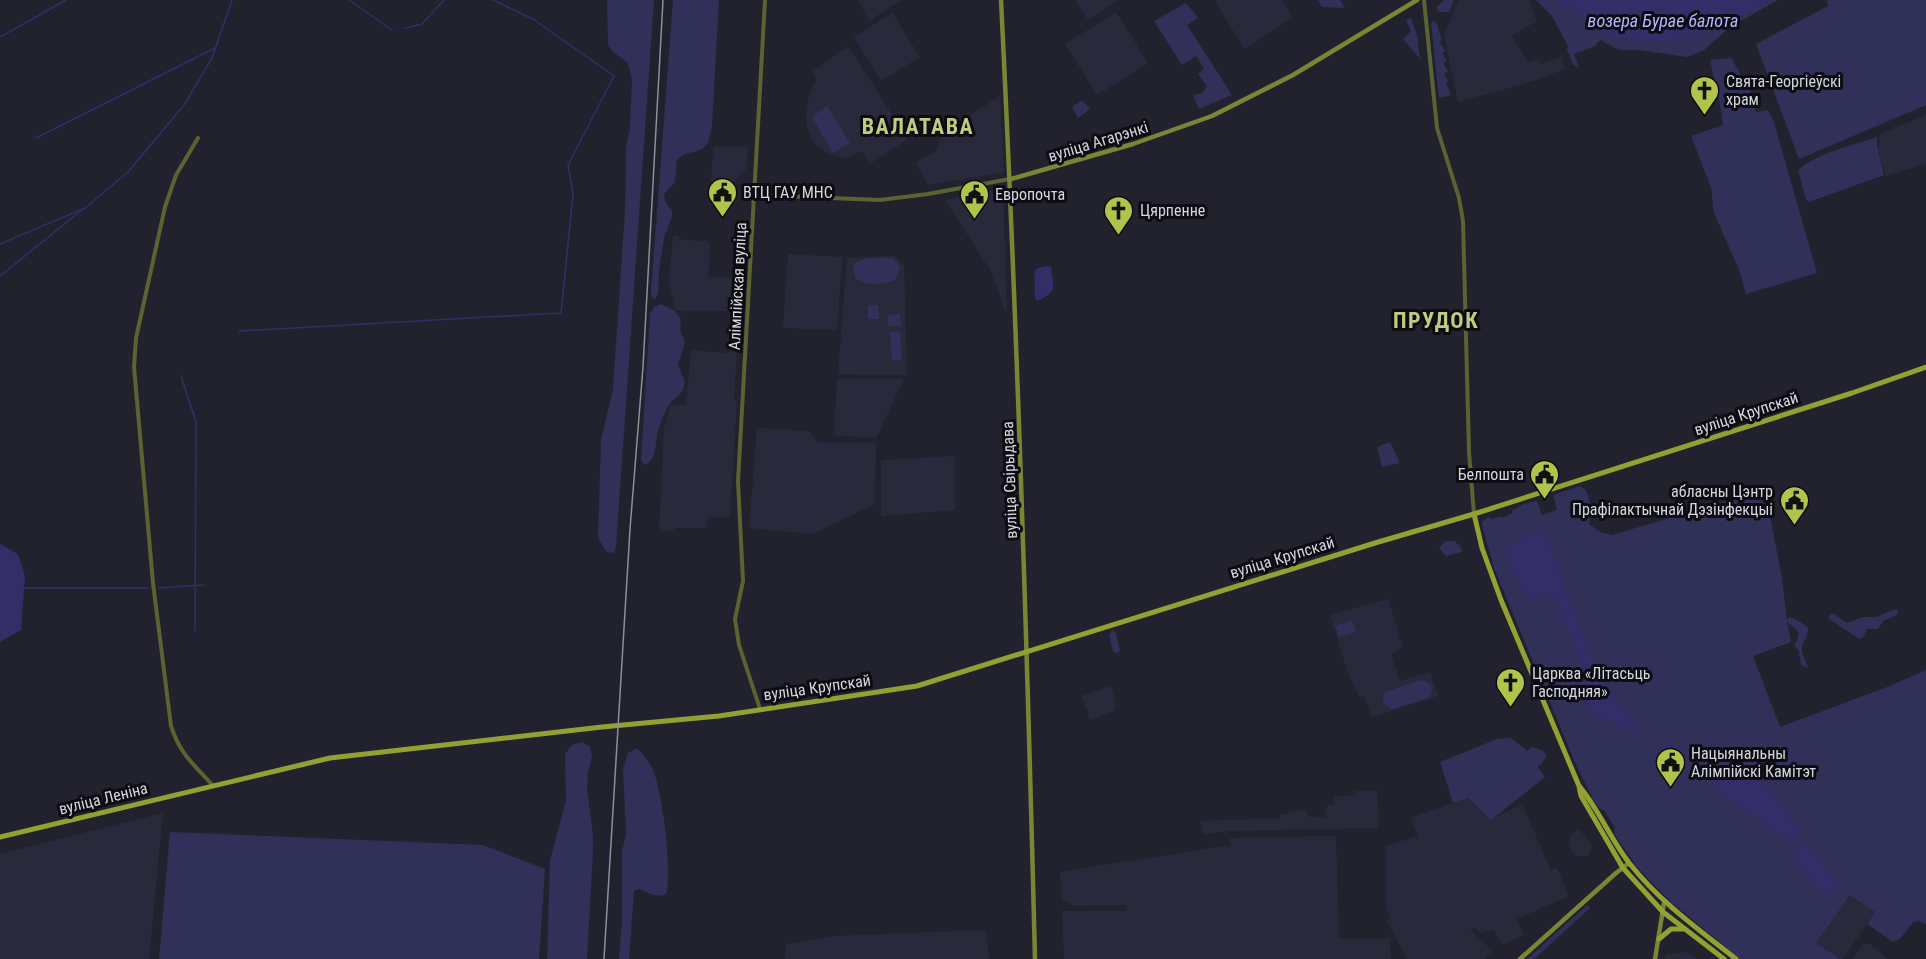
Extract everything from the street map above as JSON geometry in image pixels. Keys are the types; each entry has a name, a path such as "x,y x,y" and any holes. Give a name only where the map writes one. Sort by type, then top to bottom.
{"main road":[{"name":"вуліца Свірыдава","path":"1001,0 1011,178 1035,959"},
{"name":"вуліца Агарэнкі","path":"1011,178 1133,144 1205,119 1293,75 1417,0"},
{"name":"вуліца Крупскай","path":"213,786 330,758 719,716 918,686 1474,514 1852,393 1926,367"},
{"path":"1474,514 1482,548 1501,600 1579,786 1629,863 1664,903 1736,959"},
{"name":"вуліца Леніна","path":"0,837 213,786"},
{"path":"1579,786 1581,796 1623,868 1663,912 1724,959"},
{"path":"1521,959 1629,863"},
{"path":"1655,959 1664,903"},
{"path":"1659,939 1671,929 1686,930"}],"street":[{"name":"Алімпійская вуліца","path":"760,710 739,645 735,624 742,589 743,551 738,481 765,0"},
{"path":"1424,0 1437,128 1459,198 1463,221 1469,452 1474,514"},
{"path":"198,138 176,174 165,207 140,315 134,367 153,583 171,726 177,745 213,786"},
{"name":"вуліца Агарэнкі","path":"755,195 880,200 934,193 1011,178"}],"shaded area":[{"path":"607,0 654,0 616,547 614,552 610,553 605,550 598,537 601,440 613,389 632,79 628,63 613,52 608,44"},
{"path":"673,0 719,0 712,125 710,137 703,149 683,155 677,160 675,182 664,194 665,201 672,211 672,217 664,237 658,293 655,299 651,292"},
{"path":"858,0 901,0 869,21"},
{"path":"1075,0 1118,0 1088,20"},
{"path":"1216,0 1282,0 1293,17 1245,49"},
{"path":"1318,0 1340,0 1345,8 1322,7"},
{"path":"1444,0 1454,0 1449,12 1439,12 1436,7"},
{"path":"1459,0 1529,0 1537,21 1512,36 1529,63 1538,59 1541,64 1562,56 1565,69 1534,81 1458,102 1444,35"},
{"path":"1536,0 1778,0 1730,27 1704,50 1687,57 1639,50 1619,50 1600,40 1595,46 1574,54 1579,68 1573,65 1567,50 1568,46 1552,16"},
{"path":"1827,0 1926,0 1926,105 1799,159 1756,44 1828,6"},
{"path":"1186,3 1198,18 1187,25 1232,95 1199,109 1193,95 1203,93 1207,86 1198,74 1204,69 1196,56 1182,65 1154,21"},
{"path":"1116,12 1148,63 1097,95 1065,44"},
{"path":"892,13 920,57 881,81 854,37"},
{"path":"1411,18 1417,35 1420,59 1403,39 1411,31 1406,20"},
{"path":"1433,21 1437,24 1442,40 1440,42 1445,51 1442,53 1447,61 1443,63 1448,71 1444,74 1451,95 1439,98 1431,23"},
{"path":"848,46 908,139 871,163 862,151 845,159 825,152 813,142 807,128 806,114 809,96 816,79 812,72"},
{"path":"1731,58 1750,90 1756,112 1768,110 1774,122 1817,273 1746,294 1740,272 1714,213 1711,187 1691,136 1723,125 1710,60"},
{"path":"1000,96 1004,170 1002,173 928,185 915,163 937,150 943,133"},
{"path":"1082,100 1090,109 1078,118 1072,107"},
{"path":"827,106 850,143 833,153 812,117"},
{"path":"1926,115 1926,164 1886,176 1878,149 1880,134"},
{"path":"1877,137 1884,175 1809,202 1806,200 1798,170 1825,154"},
{"path":"713,147 748,147 747,168 732,184 711,183"},
{"path":"1003,189 1007,315 991,271 945,200"},
{"path":"673,236 679,236 682,240 707,241 710,246 708,277 736,278 745,281 742,311 679,311 674,308 669,280"},
{"path":"788,254 842,257 837,330 783,328"},
{"path":"895,256 904,266 907,375 838,374 847,258"},
{"path":"871,258 892,258 900,267 895,280 869,284 855,278 853,266 857,263"},
{"path":"661,304 675,311 681,320 680,330 685,343 678,365 685,383 684,388 666,410 659,427 654,453 645,465 641,460 650,314 654,307"},
{"path":"868,305 878,305 879,319 868,319"},
{"path":"900,314 901,326 888,326 888,315"},
{"path":"890,332 900,332 902,360 892,361"},
{"path":"691,350 726,353 737,350 734,400 737,401 730,518 708,517 706,528 675,528 672,531 659,531 664,428 671,405 686,405"},
{"path":"837,379 904,379 876,438 834,435"},
{"path":"757,428 809,431 818,442 876,443 875,504 813,534 749,528"},
{"path":"1390,442 1400,463 1382,467 1377,447"},
{"path":"955,456 955,510 881,516 881,460"},
{"path":"1580,486 1586,490 1591,505 1589,524 1600,532 1612,535 1727,501 1763,495 1768,506 1782,578 1787,621 1789,617 1808,627 1802,648 1807,668 1801,665 1799,651 1794,646 1798,632 1787,622 1791,642 1753,656 1780,727 1890,686 1926,670 1926,924 1913,922 1900,939 1893,942 1867,924 1875,912 1850,895 1816,943 1840,959 1740,959 1670,901 1636,866 1614,833 1615,828 1604,810 1600,809 1594,801 1577,767 1494,568 1482,525 1482,522 1489,517 1492,519 1502,516 1503,518 1524,504 1537,501 1542,515 1557,510 1553,495"},
{"path":"1445,541 1454,541 1460,546 1462,552 1446,556 1439,548"},
{"path":"1388,599 1403,647 1391,654 1400,681 1430,672 1438,696 1372,717 1364,695 1359,697 1348,674 1330,615"},
{"path":"1895,609 1898,611 1897,615 1883,621 1878,629 1867,629 1863,637 1859,639 1828,618 1830,614 1834,614 1847,623 1863,617 1877,617"},
{"path":"1352,620 1356,632 1339,637 1335,626"},
{"path":"1112,630 1115,631 1120,650 1117,654 1113,651 1109,636"},
{"path":"1421,680 1431,685 1432,691 1429,698 1392,709 1383,703 1385,692"},
{"path":"1111,686 1116,703 1113,712 1090,720 1082,696"},
{"path":"1511,738 1527,751 1533,747 1543,751 1547,756 1537,766 1545,777 1491,820 1468,798 1453,803 1440,762 1497,739"},
{"path":"582,742 590,747 592,756 587,789 593,852 587,959 547,959 550,860 566,801 565,754 572,745"},
{"path":"637,748 651,766 659,791 667,850 668,884 666,894 662,895 639,889 634,891 629,959 619,959 622,921 622,852 626,834 623,769 628,753"},
{"path":"1377,790 1379,827 1377,828 1227,831 1204,834 1201,825 1201,821 1280,818 1280,814 1306,809 1308,817 1325,817 1327,805 1334,805 1334,797 1355,795 1355,791"},
{"path":"1468,798 1491,820 1522,804 1551,870 1557,868 1569,896 1517,919 1524,935 1502,945 1493,929 1481,933 1474,927 1470,930 1493,951 1485,959 1407,959 1386,920 1391,918 1386,908 1386,846 1418,836 1411,817"},
{"path":"163,813 149,959 0,959 0,854"},
{"path":"1579,829 1592,846 1590,854 1585,857 1575,855 1568,846 1572,833"},
{"path":"170,832 483,845 545,869 539,959 159,959"},
{"path":"1336,836 1339,939 1390,938 1391,959 1064,959 1062,911 1126,911 1127,905 1074,906 1062,900 1060,872 1230,845 1230,838"},
{"path":"1850,895 1875,912 1843,959 1840,959 1815,943"},
{"path":"1587,905 1590,908 1534,959 1527,959"},
{"path":"986,930 989,959 785,959 786,944 834,936"},
{"path":"1863,944 1870,944 1887,959 1853,959"},
{"path":"1687,952 1697,959 1665,959 1666,955"}],"water":[{"name":"возера Бурае балота","path":"1557,0 1769,0 1734,19 1696,34 1677,40 1654,42 1607,35 1587,18"},
{"path":"1051,267 1053,288 1049,294 1037,301 1034,295 1035,273 1036,269"},
{"path":"1541,531 1546,533 1597,669 1616,701 1637,724 1635,727 1610,722 1587,706 1580,691 1582,663 1555,601 1550,595 1531,600 1516,576 1509,560 1510,545 1518,539"},
{"path":"0,544 18,554 25,577 21,630 0,642"},
{"path":"1664,743 1685,755 1689,760 1687,767 1680,768 1660,753 1659,746"},
{"path":"1728,770 1752,776 1770,790 1797,829 1798,836 1791,842 1714,789 1713,779 1721,772"},
{"path":"1804,845 1837,882 1837,888 1831,894 1823,893 1793,862 1795,851"}],"waterway":[{"path":"0,37 66,0"},
{"path":"0,244 85,208 128,172 184,105 212,58 232,0"},
{"path":"349,0 392,30"},
{"path":"405,28 422,24 444,0"},
{"path":"239,331 561,313 573,194 568,165 614,76 533,19 493,0"},
{"path":"36,138 215,48"},
{"path":"0,276 83,209"},
{"path":"181,376 196,422 195,631"},
{"path":"159,588 204,585"},
{"path":"23,588 148,588"}],"railway":[{"path":"604,959 630,529 643,367 663,0"}],"place":[{"name":"Свята-Георгіеўскі храм","path":"1705,116"},
{"name":"ВТЦ ГАУ МНС","path":"722,218"},
{"name":"Европочта","path":"974,220"},
{"name":"Цярпенне","path":"1119,236"},
{"name":"Белпошта","path":"1545,500"},
{"name":"абласны Цэнтр Прафілактычнай Дэзінфекцыі","path":"1794,526"},
{"name":"Царква «Літасьць Гасподняя»","path":"1511,708"},
{"name":"Нацыянальны Алімпійскі Камітэт","path":"1670,788"}],"district":[{"name":"ВАЛАТАВА","path":"918,126"},
{"name":"ПРУДОК","path":"1436,320"}]}
